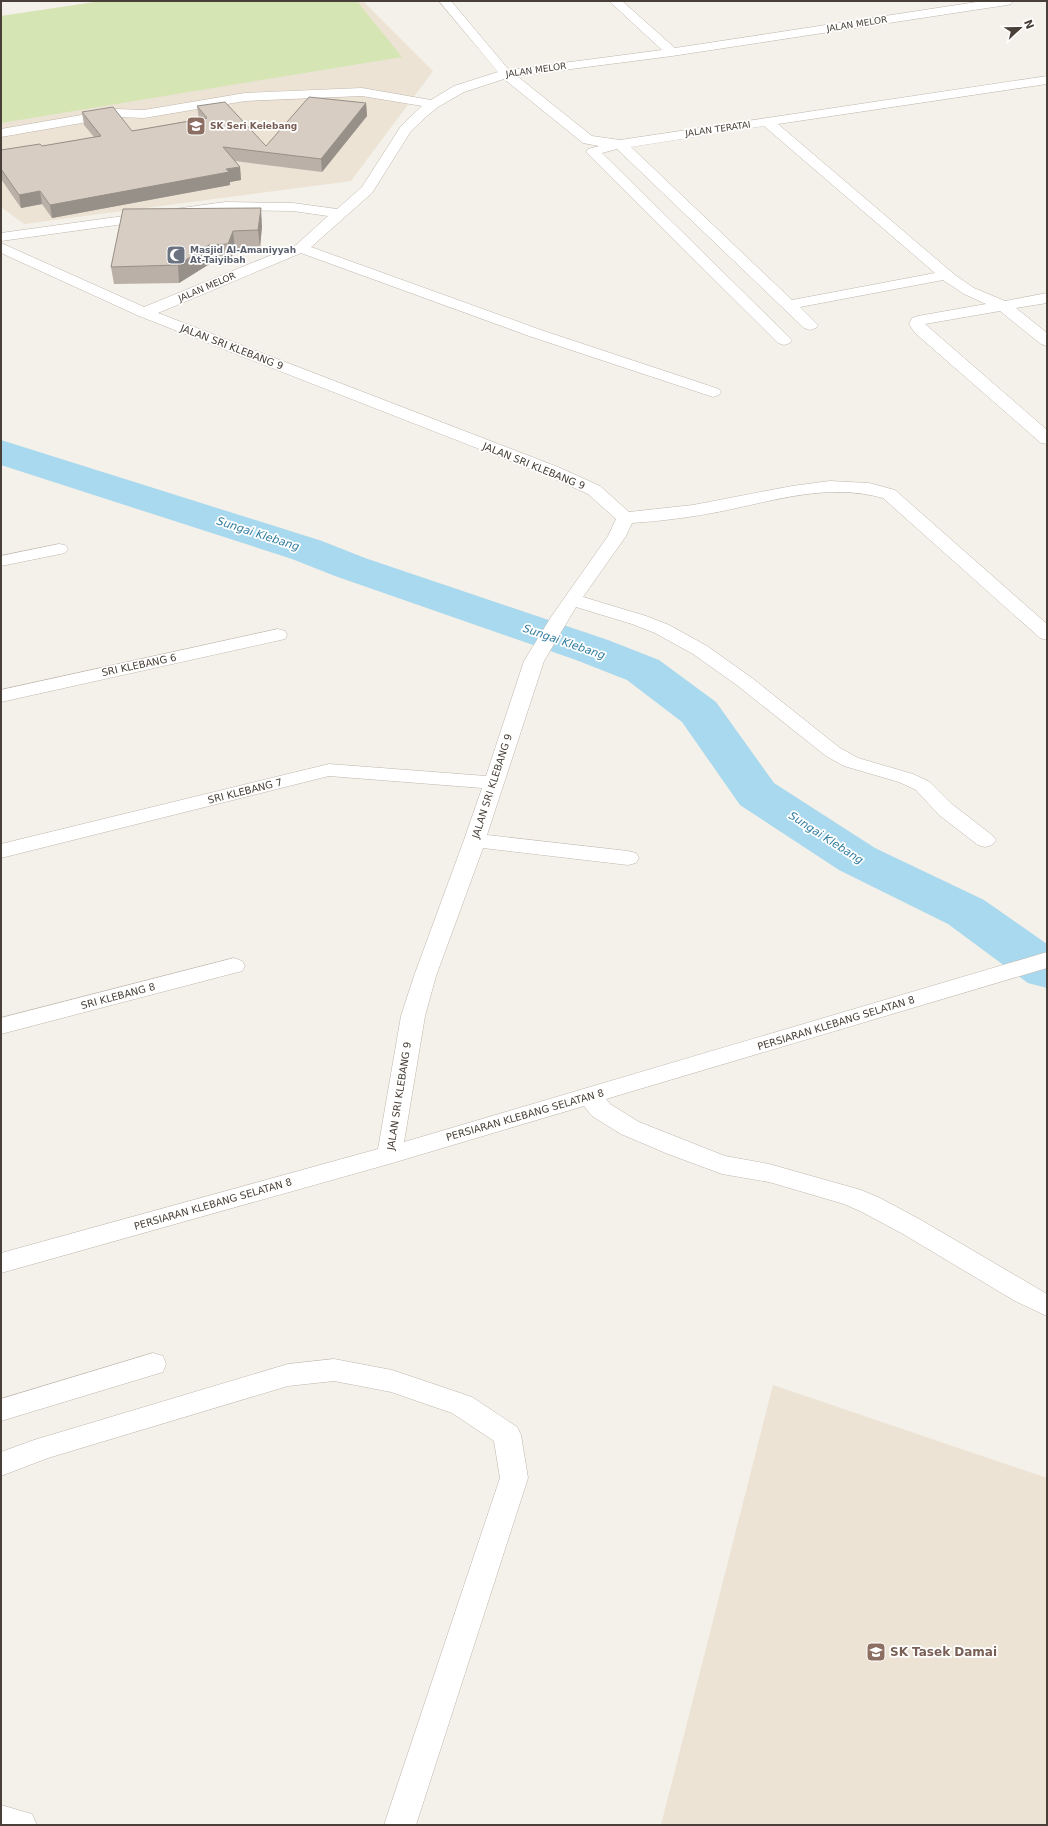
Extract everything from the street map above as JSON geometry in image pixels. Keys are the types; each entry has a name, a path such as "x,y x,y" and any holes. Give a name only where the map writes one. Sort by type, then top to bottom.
{"street":[{"name":"JALAN TERATAI","path":"445,1 506,74 588,140 620,144 1047,80"},
{"path":"615,1 672,52"},
{"name":"JALAN MELOR","path":"144,313 301,248 367,190 406,129 433,104 459,89 506,74 672,52 1007,1"},
{"path":"1,133 116,113 144,114 245,97 362,92 433,104"},
{"path":"766,122 947,275 969,291 1004,306 1047,341"},
{"path":"784,340 593,152 620,144 810,325"},
{"path":"1,237 225,206 293,207 341,214"},
{"name":"JALAN SRI KLEBANG 9","path":"1,247 144,313 552,471 594,490 625,518 617,536 560,617 534,661 475,840 425,976 413,1016 390,1155"},
{"path":"301,248 535,333 714,392"},
{"path":"789,305 947,275"},
{"path":"1047,298 924,318 918,321 917,324 921,330 1047,439"},
{"path":"625,518 664,516 733,504 817,486 849,486 875,489 889,494 1047,634"},
{"path":"1,561 59,549"},
{"path":"573,600 639,620 662,629 700,650 745,682 833,752 851,762 871,770 906,778 923,786 946,810 986,840"},
{"name":"SRI KLEBANG 6","path":"1,696 278,635"},
{"name":"SRI KLEBANG 7","path":"1,851 329,770 493,783"},
{"path":"475,840 628,858"},
{"name":"PERSIARAN KLEBANG SELATAN 8","path":"1,1263 390,1155 1047,960"},
{"name":"SRI KLEBANG 8","path":"1,1026 234,966"},
{"path":"590,1096 601,1110 630,1128 677,1148 722,1165 769,1173 852,1197 871,1205 924,1234 1024,1294 1047,1306"},
{"path":"1,1410 153,1364"},
{"path":"1,1464 44,1448 288,1374 334,1370 392,1381 462,1405 507,1435 514,1478 400,1825"},
{"path":"1,1820 21,1825"}],"shaded area":[{"name":"SK Seri Kelebang","path":"102,1 363,1 433,71 351,181 24,224 1,207 1,16"},
{"name":"SK Tasek Damai","path":"773,1385 1047,1478 1047,1825 661,1825"}],"green space":[{"path":"102,1 357,1 402,57 1,123 1,16"}],"building":[{"path":"309,97 366,103 321,159 223,147 240,167 226,169 229,172 50,205 40,191 19,195 1,169 1,150 40,144 42,146 101,136 82,112 113,107 132,131 207,118 197,106 225,102 266,146"},
{"path":"261,208 258,230 233,231 228,244 209,245 178,265 111,267 123,209"}],"waterway":[{"name":"Sungai Klebang","path":"1,452 307,550 350,567 592,650 643,670 699,712 757,794 857,859 966,912 1047,970"}],"place":[{"name":"SK Seri Kelebang","path":"196,126"},
{"name":"Masjid Al-Amaniyyah At-Taiyibah","path":"176,255"},
{"name":"SK Tasek Damai","path":"876,1652"}]}
